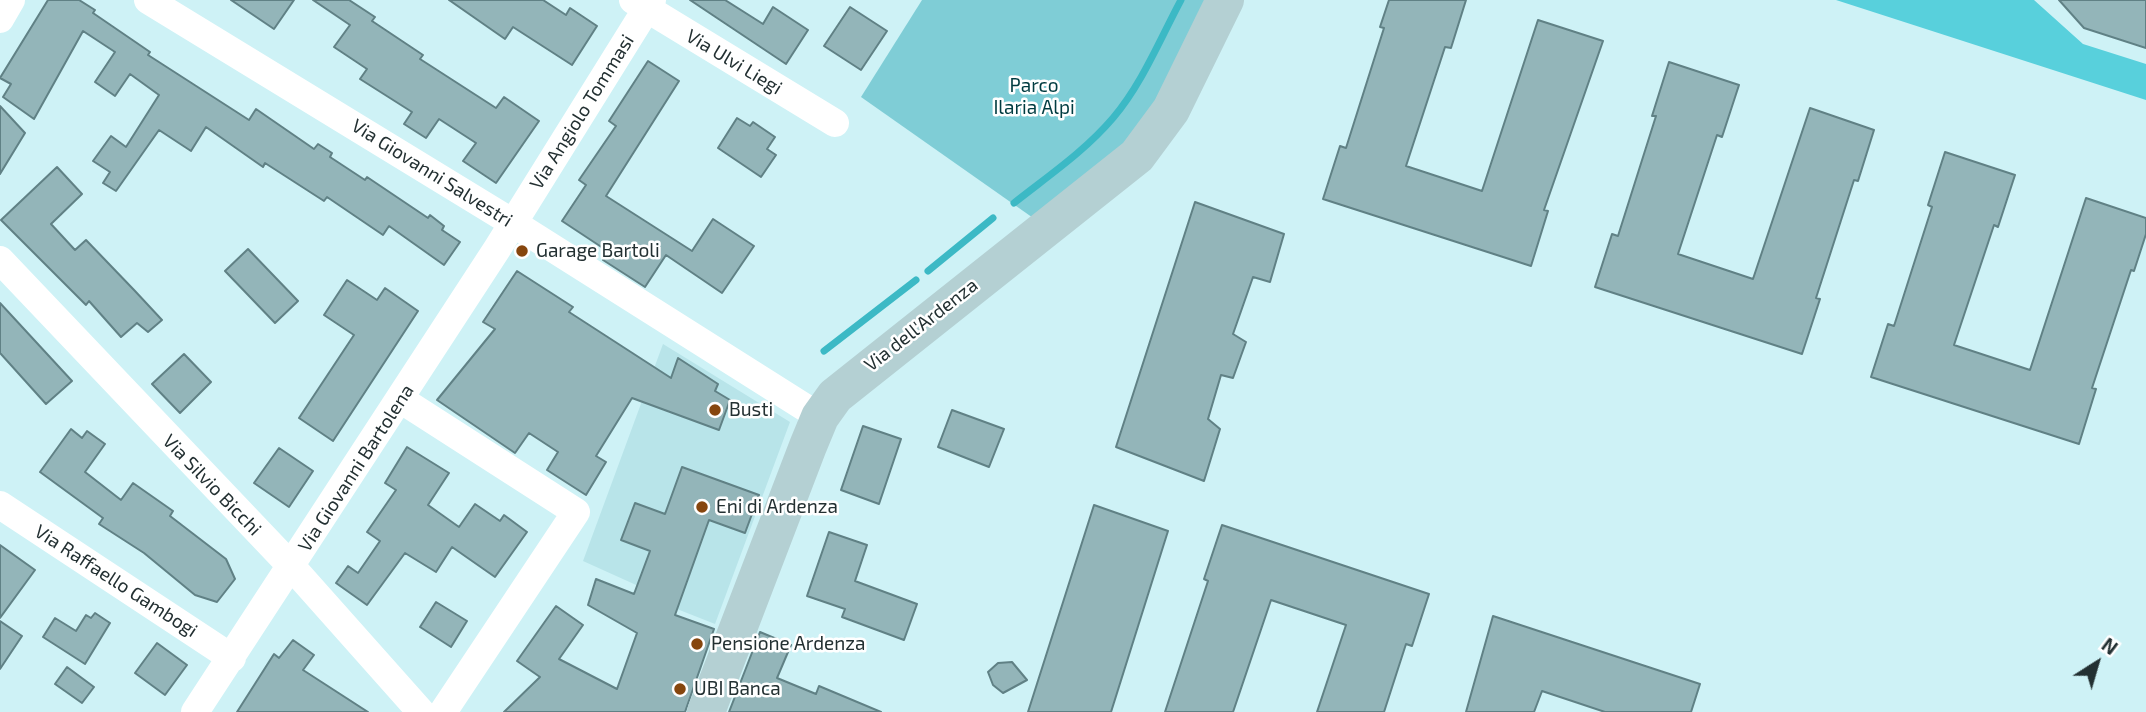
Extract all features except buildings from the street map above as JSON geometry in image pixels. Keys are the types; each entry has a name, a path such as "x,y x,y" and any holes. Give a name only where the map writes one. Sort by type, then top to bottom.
{"main road":[{"name":"Via dell'Ardenza","path":"706,712 820,417 852,380 1137,156 1171,110 1225,0"}],"street":[{"path":"0,19 11,0"},
{"name":"Via Giovanni Salvestri","path":"148,0 513,223 820,417"},
{"name":"Via Angiolo Tommasi","path":"513,223 644,3"},
{"name":"Via Ulvi Liegi","path":"644,3 835,123"},
{"name":"Via Giovanni Bartolena","path":"195,712 292,567 513,223"},
{"name":"Via Silvio Bicchi","path":"0,260 292,567 421,712"},
{"path":"400,399 576,512 443,712"},
{"name":"Via Raffaello Gambogi","path":"0,505 232,658"}],"shaded area":[{"path":"1836,0 2034,0 2083,44 2146,64 2146,100"},
{"path":"663,344 790,422 715,624 644,596 645,589 583,561"}],"green space":[{"name":"Parco Ilaria Alpi","path":"922,0 1211,0 1141,126 1112,159 1036,220 861,97"}],"waterway":[{"path":"1014,203 1078,153 1113,118 1142,76 1181,0"},
{"path":"928,271 993,218"},
{"path":"824,351 916,280"}],"place":[{"name":"Garage Bartoli","path":"522,251"},
{"name":"Busti","path":"715,410"},
{"name":"Eni di Ardenza","path":"702,507"},
{"name":"Pensione Ardenza","path":"697,644"},
{"name":"UBI Banca","path":"680,689"}]}
